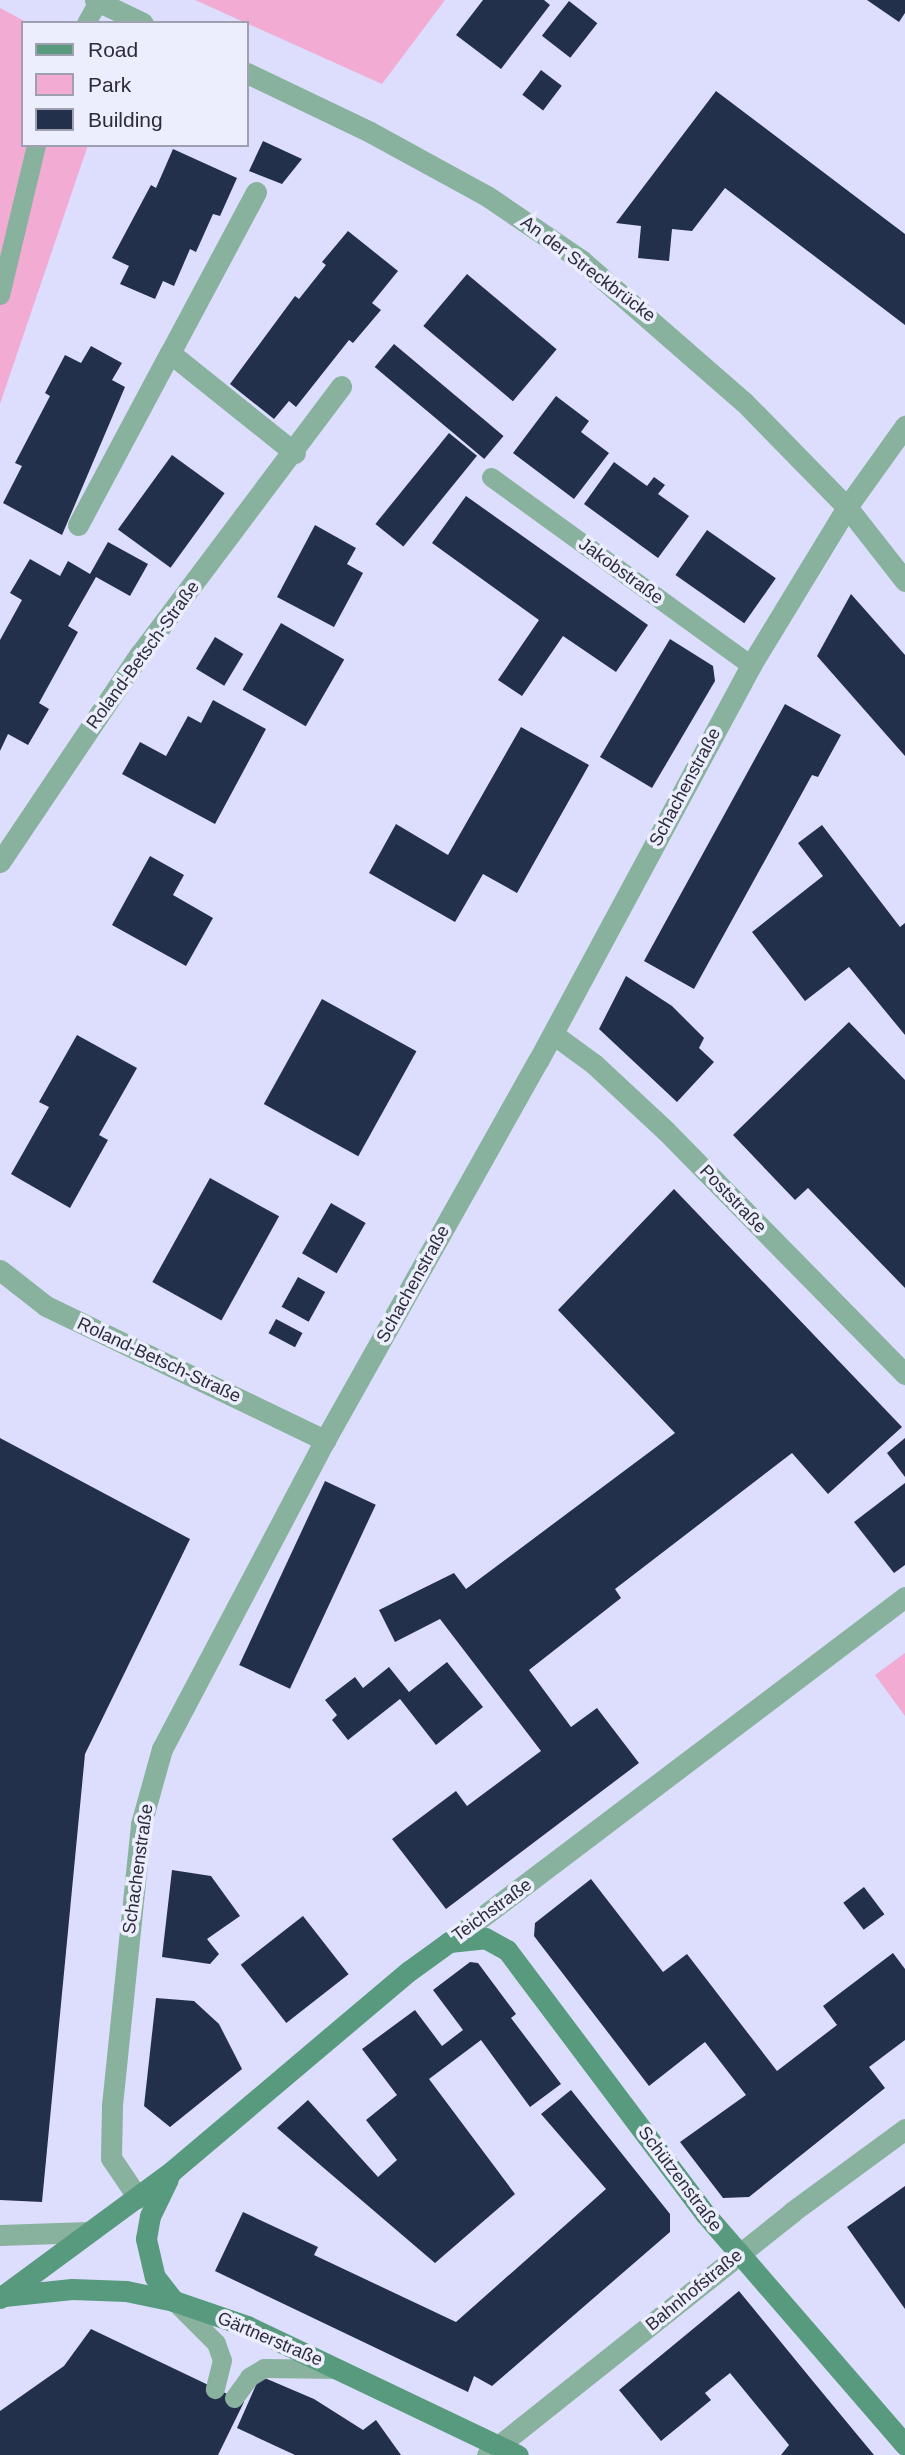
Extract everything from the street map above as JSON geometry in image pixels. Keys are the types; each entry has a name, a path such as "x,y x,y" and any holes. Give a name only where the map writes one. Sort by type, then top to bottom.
{"main road":[{"name":"Schützenstraße","path":"449,1942 485,1938 507,1951 738,2255 905,2445"},
{"name":"Teichstraße","path":"2,2297 172,2171 222,2124 449,1942"},
{"path":"172,2171 150,2216 146,2239 155,2277 174,2301"},
{"name":"Gärtnerstraße","path":"2,2297 72,2289 126,2291 174,2301 247,2326 502,2452"}],"street":[{"path":"97,0 139,21"},
{"name":"An der Streckbrücke","path":"248,73 370,132 508,209 612,284 704,363 847,507 905,581"},
{"path":"78,525 256,192"},
{"path":"170,353 295,453"},
{"name":"Roland-Betsch-Straße","path":"0,862 140,654 295,453 341,386"},
{"name":"Schachenstraße","path":"138,2198 111,2158 112,2105 134,1875 149,1787 178,1713 325,1440 553,1034 751,665 847,507 905,426"},
{"name":"Poststraße","path":"553,1034 594,1064 666,1131 905,1374"},
{"name":"Roland-Betsch-Straße","path":"0,1270 46,1306 325,1440"},
{"name":"Teichstraße","path":"449,1942 905,1597"},
{"name":"Bahnhofstraße","path":"502,2452 738,2255 905,2129"},
{"path":"0,2235 88,2232"}],"lane":[{"path":"87,21 97,0"},
{"path":"0,295 36,147"},
{"name":"Jakobstraße","path":"491,477 751,665"},
{"path":"174,2301 215,2343 222,2360 215,2389"},
{"path":"234,2398 249,2377 264,2368 339,2370"}],"green space":[{"path":"195,0 445,0 382,84 248,24 248,21 242,21"},
{"path":"0,8 24,21 21,21 21,147 87,147 0,404"},
{"path":"905,1653 905,1716 875,1675"}],"building":[{"path":"483,0 544,0 550,5 501,69 456,35"},
{"path":"867,0 905,0 905,13 899,22"},
{"path":"569,1 597,23 570,58 542,36"},
{"path":"541,70 562,86 543,110 522,95"},
{"path":"716,91 905,234 905,325 725,188 692,231 672,229 669,261 638,258 641,226 616,223"},
{"path":"263,141 302,159 282,184 249,171"},
{"path":"173,149 237,178 220,216 213,214 196,252 190,249 174,286 163,281 155,299 120,284 129,266 112,258 151,185 156,188"},
{"path":"348,231 398,271 372,303 381,310 353,343 349,340 296,407 289,401 274,419 230,384 295,296 299,299 326,265 322,262"},
{"path":"467,274 557,349 513,401 423,326"},
{"path":"394,344 504,436 484,459 375,367"},
{"path":"91,346 122,363 112,380 125,387 62,535 3,503 22,466 15,463 50,396 45,393 65,355 81,363"},
{"path":"556,396 589,421 581,432 609,453 574,499 513,453"},
{"path":"449,433 477,456 403,547 375,524"},
{"path":"172,455 225,493 171,568 118,529"},
{"path":"614,462 647,486 654,477 665,485 658,494 689,516 658,558 584,504"},
{"path":"466,496 648,625 616,672 563,636 522,696 498,680 539,620 432,543"},
{"path":"315,525 356,548 347,564 363,573 334,627 277,597"},
{"path":"707,530 776,578 744,623 675,575"},
{"path":"108,542 148,564 130,596 96,577 68,626 78,632 39,703 49,709 28,745 8,734 0,751 0,640 22,600 10,593 30,559 60,576 68,561 90,574"},
{"path":"851,594 905,655 905,756 817,656"},
{"path":"281,623 344,660 306,726 242,690"},
{"path":"215,637 243,654 224,686 196,669"},
{"path":"670,639 713,666 715,681 652,788 600,757"},
{"path":"213,700 266,729 215,824 122,774 140,742 166,756 188,716 201,723"},
{"path":"785,704 841,735 818,777 812,775 694,989 644,961"},
{"path":"521,727 589,765 517,893 483,874 455,922 369,873 396,824 448,855"},
{"path":"822,825 900,927 905,923 905,1035 849,967 805,1001 752,932 823,876 798,843"},
{"path":"150,856 184,875 173,895 213,918 186,966 112,925"},
{"path":"626,976 672,1006 704,1038 699,1048 714,1062 677,1102 599,1029"},
{"path":"322,999 416,1051 358,1156 264,1104"},
{"path":"849,1022 905,1080 905,1288 808,1188 795,1200 733,1135"},
{"path":"77,1035 137,1068 99,1135 108,1140 70,1208 11,1174 49,1107 39,1102"},
{"path":"210,1178 279,1216 221,1320 152,1282"},
{"path":"674,1189 902,1427 828,1494 792,1453 615,1589 621,1598 529,1670 571,1727 597,1708 639,1763 446,1909 392,1839 456,1791 467,1806 541,1751 440,1619 395,1642 379,1610 454,1573 466,1589 675,1433 558,1310"},
{"path":"331,1203 366,1223 337,1273 302,1253"},
{"path":"298,1277 325,1292 309,1322 282,1307"},
{"path":"276,1319 302,1333 295,1347 268,1333"},
{"path":"0,1438 190,1539 85,1754 42,2202 0,2200"},
{"path":"905,1438 905,1477 887,1453"},
{"path":"325,1481 376,1505 290,1689 239,1665"},
{"path":"905,1483 905,1565 894,1573 854,1522"},
{"path":"447,1662 483,1707 436,1745 400,1699 348,1740 332,1720 337,1715 325,1700 355,1677 363,1688 389,1667 409,1692"},
{"path":"172,1870 211,1876 240,1916 207,1939 219,1954 210,1964 162,1957"},
{"path":"591,1879 663,1972 687,1954 777,2071 837,2025 823,2006 893,1953 905,1969 905,2040 869,2067 885,2088 749,2197 723,2198 680,2142 746,2095 705,2042 649,2086 534,1936 535,1923"},
{"path":"864,1887 884,1914 864,1930 843,1903"},
{"path":"303,1916 349,1974 286,2023 241,1965"},
{"path":"470,1962 478,1963 516,2014 511,2018 561,2084 530,2107 481,2040 429,2079 515,2194 435,2263 277,2128 308,2100 378,2177 397,2160 366,2120 397,2095 362,2049 415,2010 442,2046 463,2030 433,1990"},
{"path":"156,1998 194,2001 219,2024 242,2069 170,2127 144,2106"},
{"path":"571,2090 670,2214 670,2232 492,2386 474,2376 468,2392 215,2271 243,2212 318,2247 314,2255 456,2322 606,2189 541,2114"},
{"path":"905,2186 905,2309 847,2227"},
{"path":"739,2291 874,2455 781,2455 789,2445 730,2373 705,2393 711,2400 661,2441 619,2390"},
{"path":"91,2329 244,2402 218,2455 0,2455 0,2411 64,2366"},
{"path":"260,2376 314,2399 363,2430 376,2420 401,2455 295,2455 237,2428"}]}
